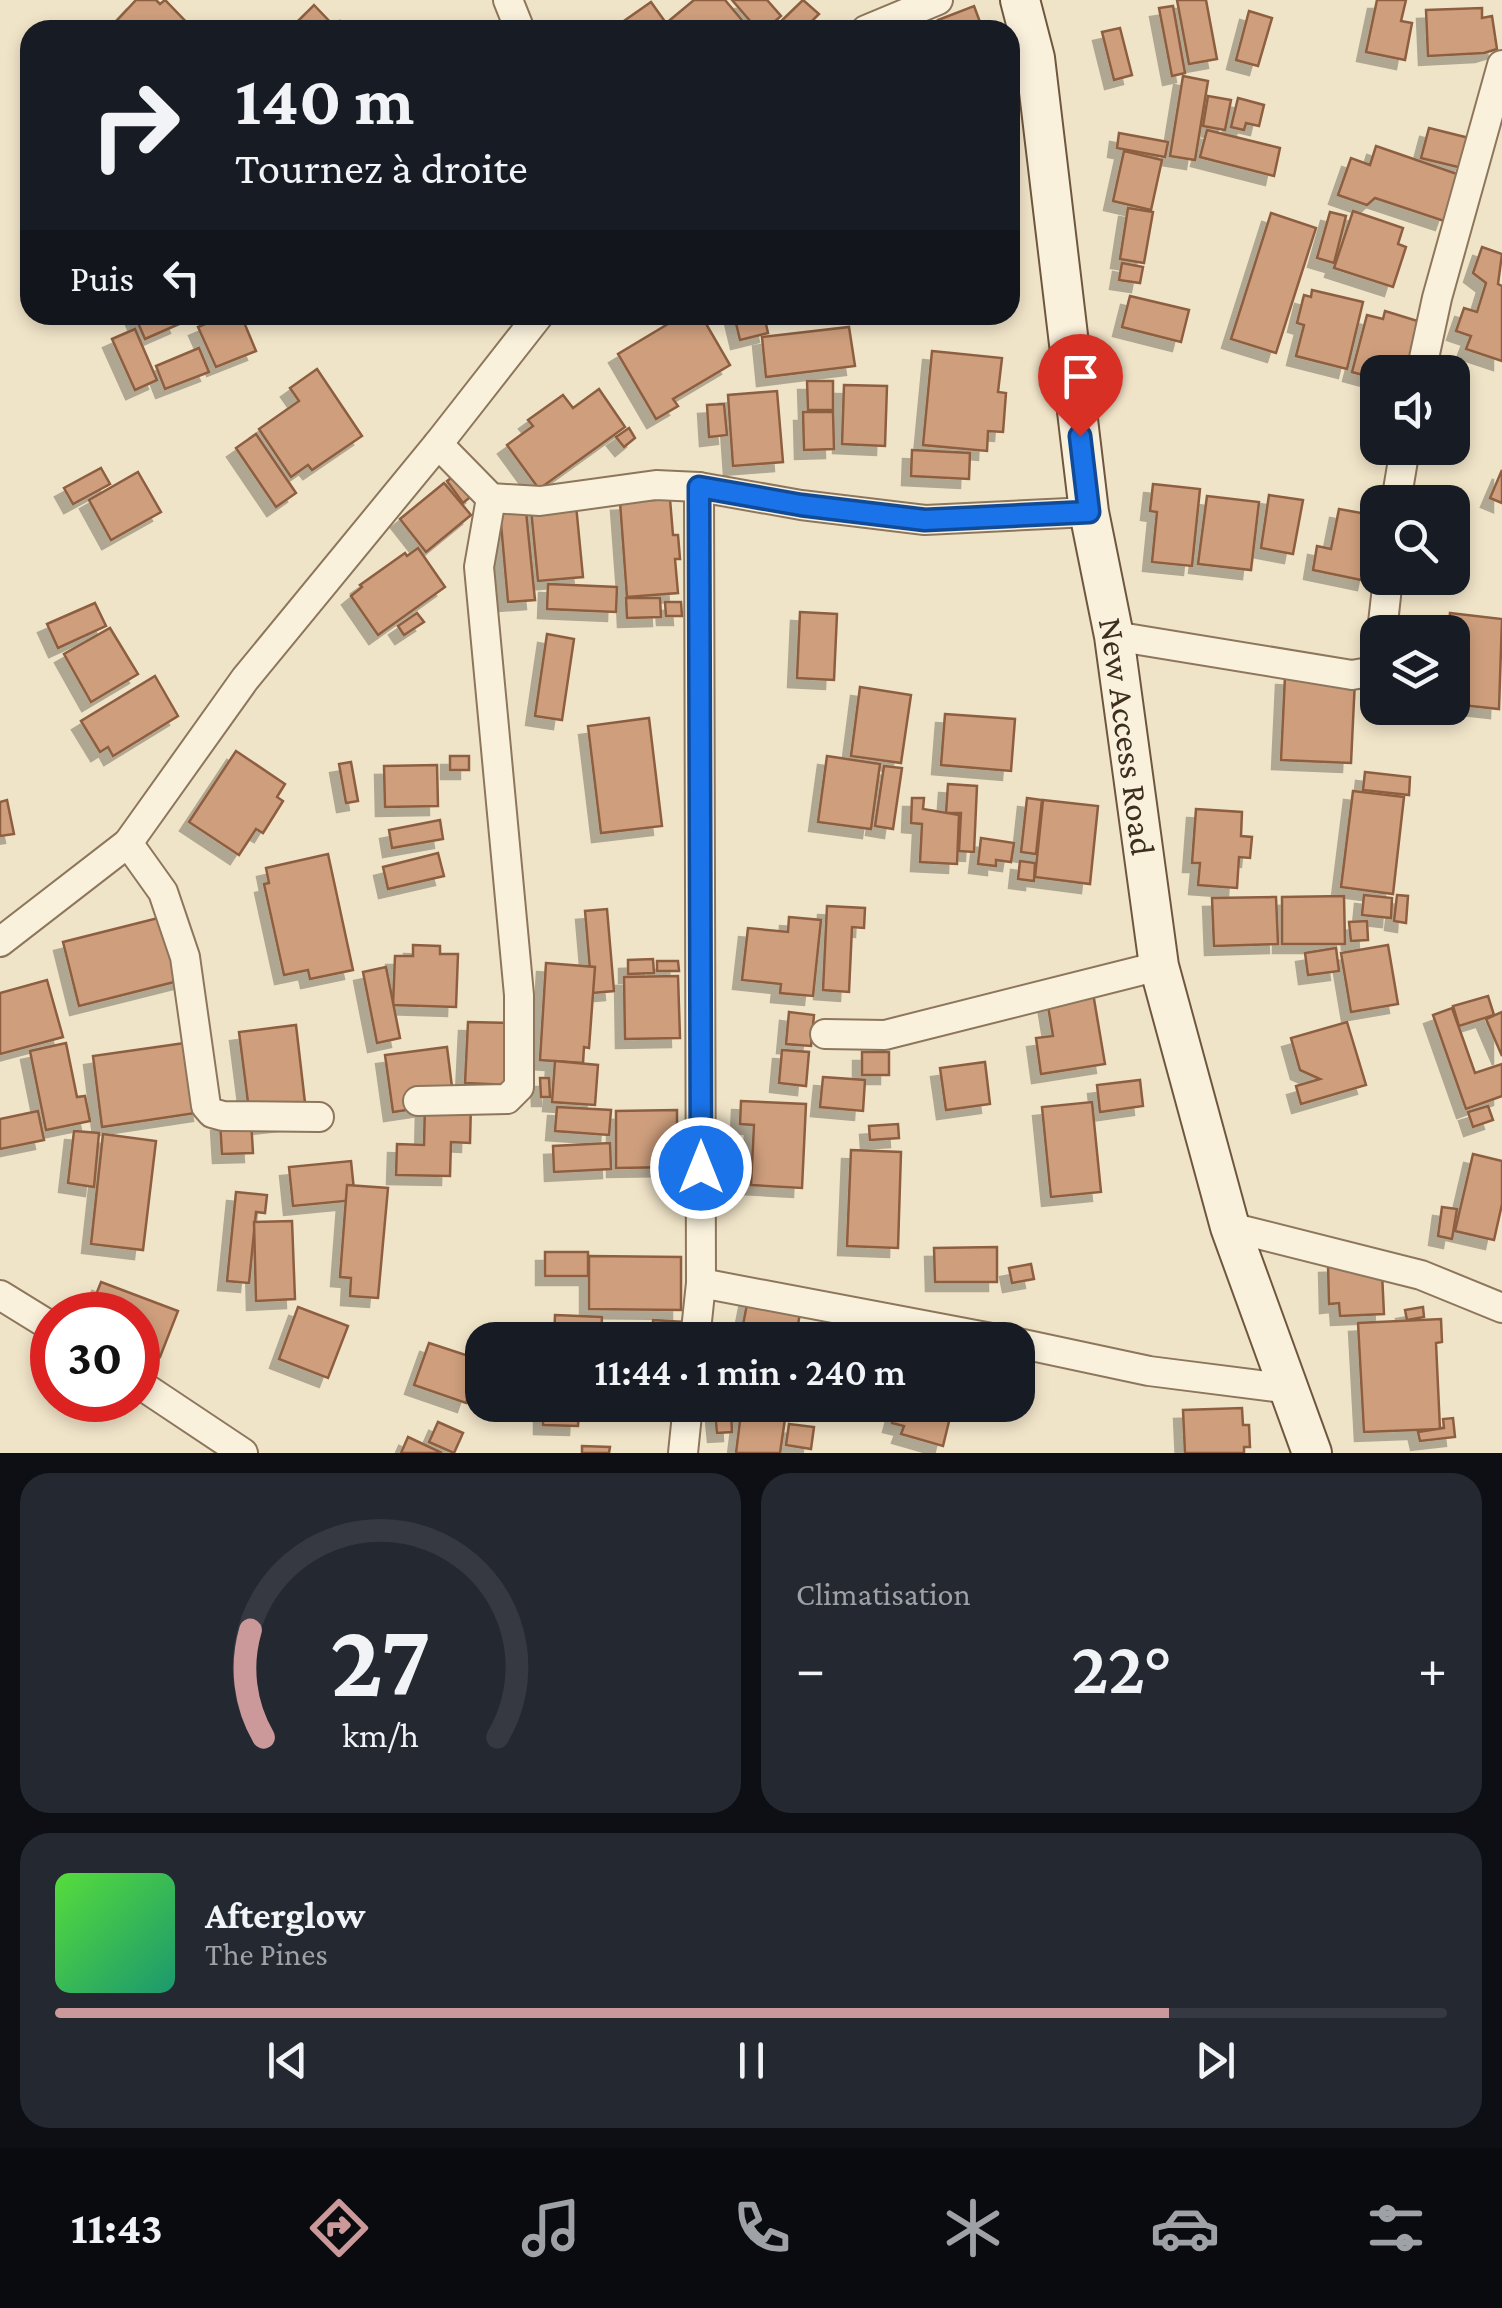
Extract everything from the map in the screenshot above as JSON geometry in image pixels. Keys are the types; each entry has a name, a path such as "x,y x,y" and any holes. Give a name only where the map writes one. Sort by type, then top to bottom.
{"main road":[{"name":"New Access Road","path":"1020,0 1035,58 1089,512 1114,636 1159,966 1230,1227 1312,1453"}],"street":[{"path":"890,20 938,0"},
{"path":"1426,355 1502,65"},
{"path":"0,942 128,843 245,679 531,325"},
{"path":"438,444 491,498 540,501 656,485 699,487 801,505 925,520 1089,512"},
{"path":"697,1322 701,1283 699,487"},
{"path":"418,1101 507,1099 519,1087 519,995 479,568 491,498"},
{"path":"1114,636 1360,674"},
{"path":"128,843 163,892 185,957 206,1106 223,1116 319,1117"},
{"path":"825,1034 885,1035 1159,966"},
{"path":"1230,1227 1420,1275 1502,1308"},
{"path":"701,1283 907,1322"},
{"path":"0,1295 30,1313"},
{"path":"1035,1347 1149,1371 1290,1389"},
{"path":"160,1398 244,1453"},
{"path":"683,1453 686,1422"}],"building":[{"path":"136,0 156,0 160,4 165,0 184,20 117,20"},
{"path":"694,0 725,0 742,20 670,20"},
{"path":"732,0 767,0 781,16 776,20 749,20"},
{"path":"803,0 819,14 813,20 782,20"},
{"path":"1177,0 1206,0 1217,59 1189,64"},
{"path":"1377,0 1406,0 1401,21 1412,23 1405,60 1366,52"},
{"path":"651,2 664,20 625,20"},
{"path":"314,5 328,20 299,20"},
{"path":"974,6 979,20 938,20"},
{"path":"1173,6 1185,73 1172,76 1159,8"},
{"path":"1482,8 1482,18 1492,16 1497,49 1428,56 1426,10"},
{"path":"1249,11 1272,18 1258,66 1236,60"},
{"path":"1120,28 1132,75 1114,80 1102,32"},
{"path":"1183,76 1208,81 1195,160 1170,156"},
{"path":"1208,96 1231,100 1225,130 1203,126"},
{"path":"1238,98 1264,105 1259,126 1246,123 1244,130 1231,127"},
{"path":"1429,128 1469,138 1462,168 1421,158"},
{"path":"1207,130 1280,148 1274,176 1200,157"},
{"path":"1119,133 1168,142 1165,157 1117,148"},
{"path":"1376,146 1460,175 1444,221 1375,198 1367,205 1338,195 1351,158 1370,165"},
{"path":"1124,151 1162,160 1151,210 1113,201"},
{"path":"1128,208 1153,212 1144,263 1120,259"},
{"path":"1353,211 1403,228 1398,244 1406,247 1393,287 1334,268"},
{"path":"1330,212 1346,216 1334,263 1317,258"},
{"path":"1271,213 1316,228 1276,353 1231,339"},
{"path":"1482,247 1502,254 1498,284 1502,286 1502,361 1466,349 1471,336 1456,331 1464,308 1477,312 1486,283 1473,273"},
{"path":"1122,263 1143,267 1140,283 1119,280"},
{"path":"1312,290 1363,302 1347,369 1296,356 1304,325 1297,323 1304,295 1311,297"},
{"path":"1130,296 1189,310 1181,342 1122,327"},
{"path":"1385,311 1421,322 1412,355 1360,355 1360,374 1352,372 1367,315 1383,319"},
{"path":"139,325 177,325 145,339"},
{"path":"245,325 256,351 216,367 198,327"},
{"path":"666,325 707,325 730,365 673,399 678,406 656,419 618,354"},
{"path":"736,325 766,325 768,333 740,340"},
{"path":"849,327 855,366 766,377 762,337"},
{"path":"135,329 157,380 135,390 112,339"},
{"path":"199,348 209,372 165,389 156,366"},
{"path":"932,351 1002,358 998,392 1006,393 1003,432 988,431 987,451 923,445"},
{"path":"317,369 362,436 312,470 308,465 291,477 259,429 299,401 290,388"},
{"path":"807,381 833,381 833,410 808,410"},
{"path":"844,385 887,386 885,446 842,444"},
{"path":"599,389 625,427 539,489 507,445 533,426 528,420 563,395 573,408"},
{"path":"777,391 783,462 733,466 728,395"},
{"path":"724,404 727,435 709,437 707,405"},
{"path":"803,412 833,412 834,449 804,450"},
{"path":"629,428 635,438 624,447 616,437"},
{"path":"256,434 296,493 276,507 236,448"},
{"path":"912,450 970,453 969,479 911,476"},
{"path":"101,468 110,484 73,504 64,488"},
{"path":"1502,470 1502,503 1490,498"},
{"path":"138,472 161,512 111,540 89,500"},
{"path":"458,473 474,494 463,503 447,481"},
{"path":"444,483 471,515 426,552 400,519"},
{"path":"1153,484 1200,489 1192,566 1152,562 1157,512 1150,511"},
{"path":"1269,495 1303,500 1293,554 1261,548"},
{"path":"1207,496 1259,502 1251,570 1198,564"},
{"path":"670,499 673,535 678,535 678,593 627,597 620,502"},
{"path":"576,505 583,577 538,581 531,509"},
{"path":"1339,509 1360,513 1360,580 1313,570 1317,546 1331,549"},
{"path":"526,511 535,600 508,602 500,513"},
{"path":"418,548 445,587 378,635 351,596 360,585"},
{"path":"548,584 617,587 616,612 547,609"},
{"path":"626,598 660,598 661,617 627,618"},
{"path":"665,602 681,602 682,616 666,616"},
{"path":"95,603 106,626 58,648 47,624"},
{"path":"800,612 837,614 834,680 797,678"},
{"path":"417,613 424,622 404,635 398,626"},
{"path":"1470,615 1502,619 1499,709 1470,706"},
{"path":"110,628 138,674 91,702 64,654"},
{"path":"547,634 574,639 562,720 535,716"},
{"path":"155,676 178,716 113,756 108,747 100,752 81,721"},
{"path":"1285,676 1355,680 1351,763 1281,760"},
{"path":"860,687 911,695 901,763 851,756"},
{"path":"945,714 1015,719 1011,771 941,765"},
{"path":"649,718 662,826 601,833 588,726"},
{"path":"236,751 285,784 277,797 283,801 263,833 256,829 239,855 189,822"},
{"path":"450,756 469,756 469,770 450,770"},
{"path":"827,756 880,764 871,829 818,822"},
{"path":"351,762 358,801 346,803 339,764"},
{"path":"437,765 438,806 385,807 384,766"},
{"path":"884,766 902,768 893,829 875,826"},
{"path":"1365,772 1410,777 1409,795 1363,790"},
{"path":"948,784 977,786 974,852 959,851 961,813 946,813"},
{"path":"1353,791 1404,797 1393,894 1341,887"},
{"path":"912,798 924,798 923,809 959,815 957,864 920,862 922,824 911,823"},
{"path":"1027,798 1042,800 1036,854 1021,852"},
{"path":"7,800 14,834 0,836 0,802"},
{"path":"1043,800 1098,806 1090,884 1035,877"},
{"path":"1196,809 1242,812 1241,836 1252,837 1250,858 1239,857 1237,888 1198,885 1200,863 1192,863"},
{"path":"440,820 443,839 392,848 389,830"},
{"path":"981,838 1014,843 1011,862 996,860 996,866 978,864"},
{"path":"438,853 444,876 388,889 383,867"},
{"path":"328,854 353,970 310,979 308,970 284,975 264,884 269,883 266,868"},
{"path":"1020,861 1035,863 1034,881 1018,879"},
{"path":"1364,895 1392,898 1391,918 1362,915"},
{"path":"1397,895 1408,896 1406,923 1394,921"},
{"path":"1344,896 1345,944 1282,944 1282,897"},
{"path":"1276,897 1278,944 1214,946 1212,898"},
{"path":"827,906 865,908 864,928 852,927 849,992 823,990"},
{"path":"607,909 614,991 592,993 585,911"},
{"path":"166,916 182,980 79,1006 63,942"},
{"path":"789,917 821,920 813,996 780,993 781,984 742,980 748,928 788,932"},
{"path":"1367,921 1368,940 1351,941 1349,922"},
{"path":"413,945 440,946 440,954 458,954 456,1007 393,1005 395,956 413,956"},
{"path":"1388,945 1398,1004 1351,1012 1341,953"},
{"path":"1336,948 1339,971 1308,975 1305,953"},
{"path":"653,959 654,973 628,974 628,960"},
{"path":"657,961 678,961 679,971 657,971"},
{"path":"546,963 595,967 589,1048 584,1047 583,1063 540,1060"},
{"path":"386,967 400,1038 377,1043 363,972"},
{"path":"678,976 680,1038 625,1039 624,977"},
{"path":"47,980 63,1037 0,1054 0,993"},
{"path":"1093,993 1105,1064 1041,1074 1036,1038 1053,1036 1047,1000"},
{"path":"1488,996 1494,1015 1459,1026 1453,1006"},
{"path":"1452,1008 1475,1073 1502,1064 1502,1096 1466,1109 1433,1015"},
{"path":"789,1012 814,1015 811,1046 786,1044"},
{"path":"1502,1012 1502,1056 1486,1019"},
{"path":"468,1022 512,1023 510,1085 465,1083"},
{"path":"1347,1022 1366,1085 1301,1104 1296,1086 1320,1079 1300,1070 1291,1038"},
{"path":"296,1025 307,1120 251,1126 239,1032"},
{"path":"192,1042 202,1112 102,1127 93,1056"},
{"path":"66,1043 77,1097 85,1096 90,1121 46,1130 30,1051"},
{"path":"447,1047 454,1103 393,1112 385,1055"},
{"path":"782,1050 809,1052 806,1086 779,1083"},
{"path":"862,1052 889,1052 889,1075 862,1075"},
{"path":"555,1061 598,1065 595,1105 552,1102"},
{"path":"985,1062 990,1104 946,1110 940,1068"},
{"path":"823,1077 865,1080 863,1111 820,1107"},
{"path":"540,1078 549,1078 550,1097 541,1097"},
{"path":"1140,1080 1143,1106 1100,1112 1097,1085"},
{"path":"741,1101 806,1104 802,1188 751,1185 754,1125 740,1124"},
{"path":"425,1102 471,1103 470,1143 451,1142 450,1176 396,1175 397,1144 424,1145"},
{"path":"1092,1102 1101,1192 1051,1197 1042,1107"},
{"path":"1488,1106 1493,1120 1473,1127 1468,1112"},
{"path":"557,1107 611,1110 609,1135 555,1131"},
{"path":"677,1110 677,1167 616,1168 616,1111"},
{"path":"38,1111 44,1140 0,1149 0,1119"},
{"path":"251,1120 253,1153 222,1154 220,1122"},
{"path":"898,1124 899,1138 870,1140 869,1126"},
{"path":"74,1131 99,1133 94,1187 68,1183"},
{"path":"103,1134 156,1141 143,1250 91,1244"},
{"path":"610,1143 611,1169 554,1172 553,1146"},
{"path":"851,1150 901,1152 898,1248 847,1246"},
{"path":"1473,1154 1502,1161 1502,1204 1494,1240 1455,1231"},
{"path":"351,1161 355,1200 293,1206 289,1167"},
{"path":"347,1185 388,1188 378,1298 350,1296 351,1278 340,1277"},
{"path":"236,1192 267,1195 265,1213 256,1212 249,1283 227,1281"},
{"path":"1442,1207 1457,1209 1452,1239 1438,1236"},
{"path":"292,1221 295,1299 256,1301 254,1222"},
{"path":"997,1247 997,1282 935,1282 934,1248"},
{"path":"545,1252 588,1252 588,1276 545,1276"},
{"path":"589,1256 681,1257 681,1310 589,1309"},
{"path":"1357,1263 1358,1274 1382,1273 1384,1314 1340,1316 1339,1303 1329,1304 1328,1264"},
{"path":"1031,1264 1034,1279 1012,1283 1009,1268"},
{"path":"101,1282 128,1292 97,1292"},
{"path":"749,1294 802,1303 798,1322 744,1322"},
{"path":"160,1304 178,1311 160,1357"},
{"path":"298,1307 348,1326 328,1378 279,1359"},
{"path":"1423,1307 1424,1317 1407,1320 1405,1310"},
{"path":"555,1315 602,1317 602,1322 555,1322"},
{"path":"1441,1319 1442,1342 1436,1343 1440,1429 1364,1432 1358,1323"},
{"path":"429,1343 465,1355 465,1403 414,1385"},
{"path":"1242,1408 1243,1425 1249,1425 1250,1447 1244,1447 1244,1453 1185,1453 1183,1410"},
{"path":"1453,1418 1455,1437 1420,1441 1418,1432 1444,1428 1443,1419"},
{"path":"438,1422 463,1433 454,1453 429,1442"},
{"path":"543,1422 578,1422 578,1426"},
{"path":"716,1422 732,1422 732,1432 717,1433"},
{"path":"740,1422 785,1422 780,1453 736,1453"},
{"path":"949,1422 943,1446 901,1434 904,1426 892,1423"},
{"path":"789,1424 814,1427 811,1449 786,1445"},
{"path":"408,1437 442,1453 401,1453"},
{"path":"582,1446 610,1447 609,1453 582,1453"}],"route":[{"path":"701,1168 699,487 801,505 925,520 1089,512 1080,436"}]}
